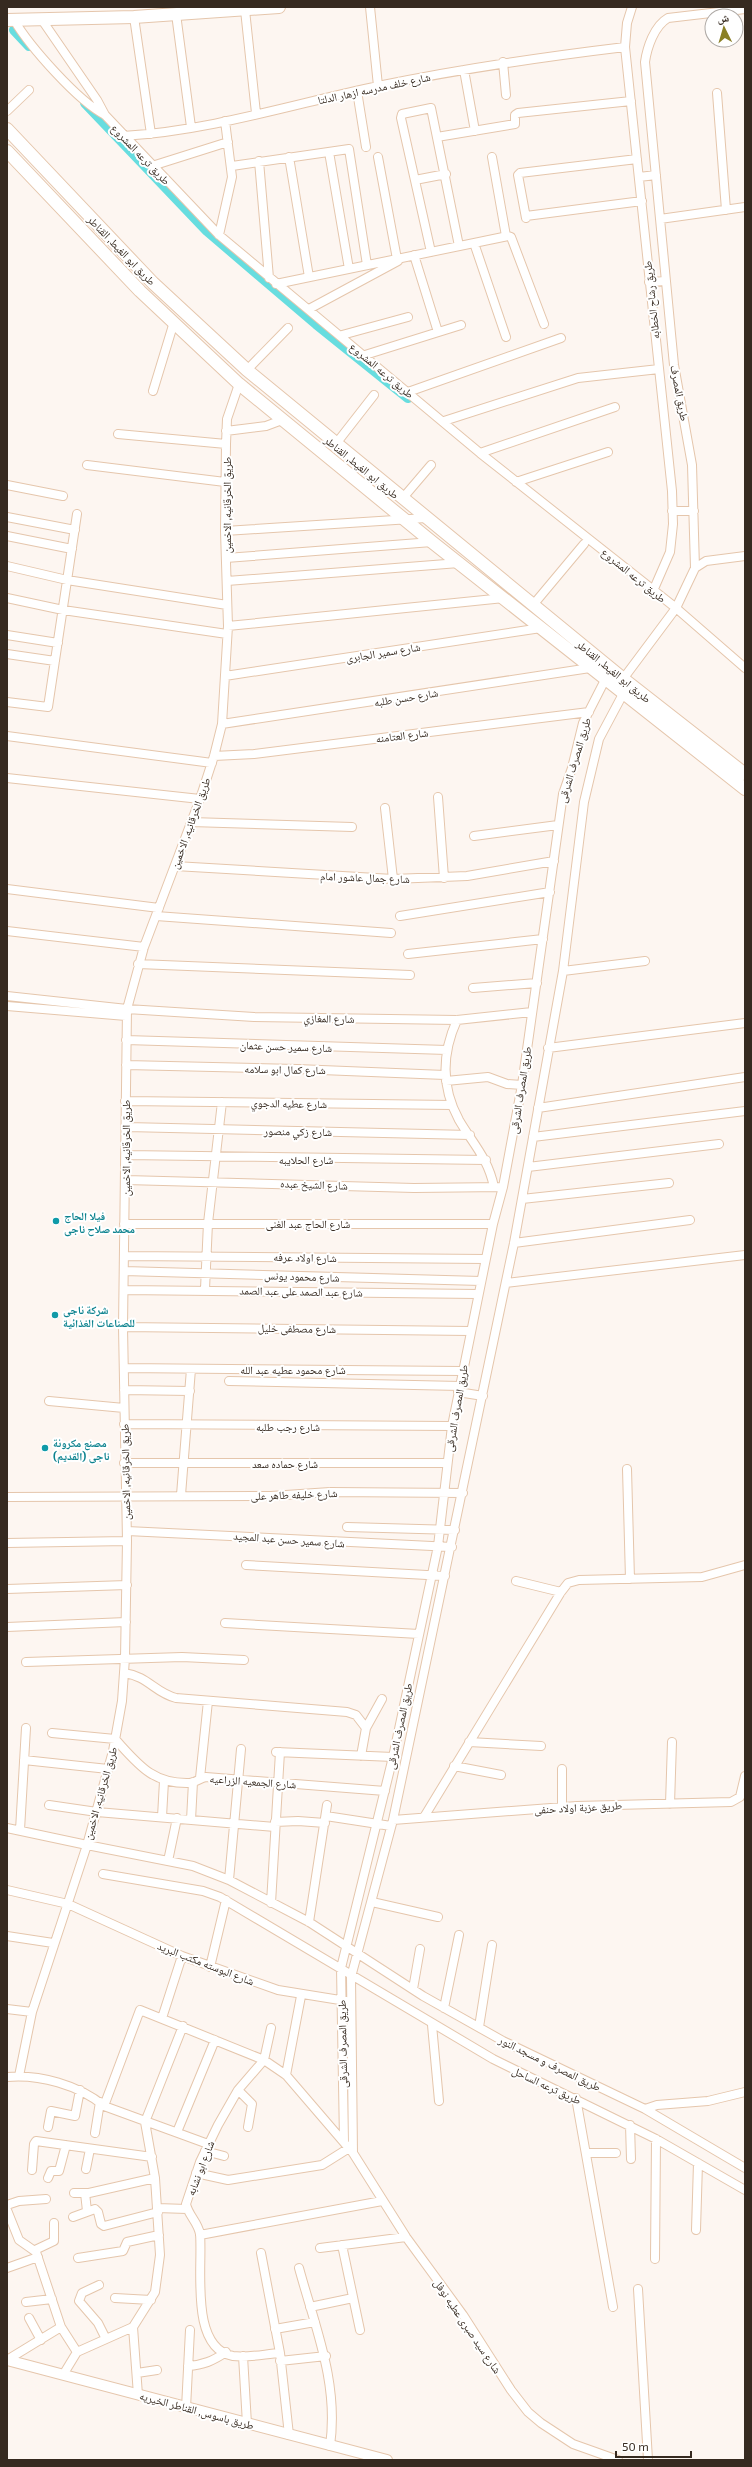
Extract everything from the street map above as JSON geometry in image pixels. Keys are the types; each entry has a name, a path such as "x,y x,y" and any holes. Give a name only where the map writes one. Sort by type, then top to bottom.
{"main road":[{"path":"10,20 134,17 279,7"},
{"name":"طريق ابو الغيط, القناطر","path":"7,129 153,283 247,370 335,445 624,679 745,774"},
{"name":"طريق ابو الغيط, القناطر","path":"7,151 140,291 239,384 432,542 745,789"}],"street":[{"path":"370,7 378,86"},
{"name":"طريق رشاح الخطابه","path":"632,7 627,23 625,47 638,159 672,511 670,552 654,591"},
{"name":"طريق المصرف","path":"695,568 692,465 674,365 645,62 651,40 662,22 668,18 745,9"},
{"path":"245,10 256,113"},
{"path":"176,14 191,127"},
{"path":"134,17 150,134"},
{"name":"طريق ترعه المشروع","path":"10,20 60,76 89,105 105,116 219,235 276,284 342,335 480,453 676,608"},
{"name":"طريق ترعه المشروع","path":"42,20 98,100 105,116"},
{"name":"شارع خلف مدرسه ازهار الدلتا","path":"123,136 150,134 225,121 378,86 503,62 625,47"},
{"path":"503,62 506,95"},
{"path":"464,70 475,131"},
{"path":"7,112 29,90"},
{"path":"357,91 366,147"},
{"path":"717,93 726,210"},
{"path":"437,137 515,124 515,115 518,113 631,101"},
{"path":"431,252 401,115 430,108 446,174 459,246"},
{"path":"219,235 232,177 232,166 225,121"},
{"path":"152,166 228,142"},
{"path":"232,166 349,149 367,265"},
{"path":"329,152 349,269"},
{"path":"289,157 309,277"},
{"path":"378,157 397,259"},
{"path":"492,157 506,236"},
{"path":"638,159 520,173 518,175 526,217 642,201"},
{"path":"259,161 269,278"},
{"path":"415,180 446,174"},
{"path":"639,176 656,175"},
{"path":"660,219 745,207"},
{"path":"276,284 506,236 512,237 544,324"},
{"path":"474,243 506,337"},
{"path":"309,309 410,256"},
{"path":"410,256 438,332"},
{"path":"650,282 666,281"},
{"path":"342,335 408,317"},
{"path":"152,390 174,322"},
{"path":"365,356 461,325"},
{"path":"247,370 288,328"},
{"path":"408,392 561,338"},
{"path":"444,421 578,378 659,369"},
{"name":"طريق الخرقانيه, الاخمين","path":"7,1828 87,1844 97,1812 115,1739 124,1673 127,1585 123,1327 127,1127 125,1101 126,1012 144,946 176,866 200,799 213,759 222,724 227,630 225,531 226,431 230,409 239,384"},
{"path":"335,445 374,396"},
{"path":"480,453 615,407"},
{"path":"226,431 266,426 282,420"},
{"path":"118,434 226,444"},
{"path":"516,482 608,452"},
{"path":"88,465 225,482"},
{"path":"402,499 432,465"},
{"path":"7,485 63,496"},
{"path":"672,511 694,511"},
{"path":"7,702 48,707 77,514"},
{"path":"7,517 74,530"},
{"path":"225,531 426,518"},
{"path":"7,536 72,549"},
{"path":"226,558 432,542"},
{"path":"533,605 584,544"},
{"path":"624,679 676,608 695,568 706,561 745,556"},
{"path":"227,581 459,563"},
{"path":"7,566 67,580 227,605"},
{"path":"7,598 63,610 227,630 504,598"},
{"path":"676,608 745,668"},
{"name":"شارع سمير الجابرى","path":"225,676 541,628"},
{"path":"7,635 58,643"},
{"path":"7,654 55,661"},
{"name":"شارع حسن طلبه","path":"222,724 590,668"},
{"name":"طريق المصرف الشرقى","path":"349,2147 341,1968 393,1757 438,1546 452,1426 462,1371 492,1224 503,1187 522,1085 563,794 572,768 583,723 605,680"},
{"name":"طريق المصرف الشرقى","path":"349,2147 351,1977 392,1823 452,1547 514,1243 563,971 584,802 599,739 623,694"},
{"name":"شارع العتامنه","path":"7,736 213,759 589,712"},
{"path":"7,778 200,799"},
{"path":"438,797 444,878"},
{"path":"385,808 393,879"},
{"path":"191,822 352,827"},
{"path":"474,836 558,825"},
{"name":"شارع جمال عاشور امام","path":"176,866 393,879 444,878 554,860"},
{"path":"7,888 157,912 391,932"},
{"path":"400,916 550,892"},
{"path":"7,931 144,946"},
{"path":"408,954 543,939"},
{"path":"563,971 644,961"},
{"path":"138,964 410,975"},
{"path":"473,988 537,983"},
{"path":"7,996 126,1012"},
{"path":"7,1006 126,1012"},
{"name":"شارع المغازي","path":"126,1012 254,1017 457,1020 532,1012"},
{"path":"457,1020 446,1050 446,1078 452,1105 486,1160 494,1187"},
{"path":"548,1048 745,1023"},
{"name":"شارع سمير حسن عثمان","path":"126,1040 446,1050"},
{"name":"شارع كمال ابو سلامه","path":"126,1065 297,1069 446,1078 488,1077 507,1084 522,1085"},
{"path":"538,1108 745,1077"},
{"name":"شارع عطيه الدجوي","path":"125,1101 452,1105"},
{"path":"205,1289 208,1223 212,1181 220,1130 222,1102"},
{"path":"533,1137 745,1111"},
{"name":"شارع زكي منصور","path":"127,1127 470,1135"},
{"path":"528,1167 719,1144"},
{"name":"شارع الحلايبه","path":"126,1155 486,1160"},
{"name":"شارع الشيخ عبده","path":"126,1180 212,1181 414,1188 503,1187"},
{"path":"522,1199 669,1183"},
{"path":"514,1243 690,1220"},
{"name":"شارع الحاج عبد الغنى","path":"124,1224 492,1224"},
{"path":"506,1283 745,1255"},
{"name":"شارع اولاد عرفه","path":"124,1256 485,1259"},
{"name":"شارع محمود يونس","path":"124,1271 481,1281"},
{"name":"شارع عبد الصمد على عبد الصمد","path":"124,1290 205,1289 478,1294"},
{"name":"شارع مصطفى خليل","path":"123,1327 470,1331"},
{"name":"شارع محمود عطيه عبد الله","path":"124,1368 462,1371"},
{"path":"181,1495 190,1391 190,1369"},
{"path":"229,1381 459,1389 483,1396"},
{"path":"124,1390 190,1391"},
{"path":"49,1401 124,1408"},
{"name":"شارع رجب طلبه","path":"124,1424 452,1426"},
{"name":"شارع حماده سعد","path":"124,1463 447,1463"},
{"path":"627,1469 630,1579"},
{"name":"شارع خليفه طاهر على","path":"7,1497 181,1495 271,1496 330,1492 463,1493"},
{"path":"347,1526 455,1530"},
{"name":"شارع سمير حسن عبد المجيد","path":"127,1531 452,1547"},
{"path":"7,1543 127,1541"},
{"path":"424,1816 561,1592 573,1581 702,1577 745,1565"},
{"path":"246,1566 445,1576"},
{"path":"516,1581 561,1592"},
{"path":"7,1589 127,1585"},
{"path":"7,1627 126,1622"},
{"path":"225,1623 419,1634"},
{"path":"26,1662 188,1657 244,1660"},
{"path":"124,1673 142,1677 169,1696 208,1701 347,1712 356,1714 366,1728"},
{"path":"361,1756 366,1728 382,1699"},
{"path":"190,1820 208,1701"},
{"path":"20,1830 26,1728"},
{"path":"52,1733 115,1739"},
{"name":"شارع الجمعيه الزراعيه","path":"115,1739 147,1772 164,1781 238,1779 385,1791"},
{"path":"469,1742 541,1746"},
{"path":"670,1804 672,1742"},
{"path":"229,1880 241,1749"},
{"path":"271,1903 278,1783 278,1752 393,1757"},
{"path":"24,1760 108,1769"},
{"path":"454,1766 500,1775"},
{"path":"562,1769 562,1807"},
{"name":"طريق عزبة اولاد حنفى","path":"49,1805 97,1812 234,1824 275,1824 325,1820 377,1824 392,1823 424,1816 562,1807 670,1804 737,1800 742,1792 745,1776"},
{"path":"162,1817 164,1781"},
{"path":"309,1922 327,1805"},
{"path":"168,1861 176,1818"},
{"path":"19,2076 32,2012 53,1943 68,1904 87,1844"},
{"name":"طريق المصرف و مسجد النور","path":"87,1844 205,1869 229,1880 309,1922 444,2008 479,2027 645,2109 745,2168"},
{"name":"طريق ترعه الساحل","path":"103,1874 203,1891 226,1900 341,1968 351,1977 432,2025 493,2059 630,2125 745,2190"},
{"name":"شارع البوسته مكتب البريد","path":"7,1890 68,1904 182,1956 210,1967 301,1996 351,2002"},
{"path":"210,1967 226,1900"},
{"path":"372,1902 438,1917"},
{"path":"444,2008 459,1935"},
{"path":"7,1936 53,1943"},
{"path":"479,2027 492,1945"},
{"path":"412,1989 420,1949"},
{"path":"162,2018 182,1956"},
{"path":"286,2075 301,1996"},
{"path":"7,2009 32,2012"},
{"name":"شارع سيد صبرى عطيه نوفل","path":"102,2104 138,2011 183,2026 264,2060 286,2075 349,2147 382,2201 463,2315 511,2390 528,2412 541,2423 573,2444 618,2460"},
{"path":"432,2025 439,2101"},
{"path":"63,2375 77,2352 133,2327 151,2300 157,2285 159,2235 155,2178 145,2122 183,2026"},
{"path":"264,2060 271,2028"},
{"path":"177,2132 215,2040"},
{"name":"شارع ابو نشابه","path":"226,2352 215,2344 201,2317 200,2235 195,2221 187,2209 187,2198 207,2147 238,2090 264,2060"},
{"path":"7,2077 19,2076 80,2090 102,2104 145,2122 177,2132 224,2156"},
{"path":"48,2127 51,2111 75,2116 80,2090"},
{"path":"238,2090 252,2104 248,2127"},
{"path":"645,2109 657,2105 708,2101 745,2092"},
{"path":"576,2098 613,2307"},
{"path":"95,2133 102,2104"},
{"path":"630,2125 631,2159"},
{"path":"655,2259 656,2139"},
{"path":"32,2170 36,2142 152,2157"},
{"path":"48,2178 51,2171 59,2171 66,2145"},
{"path":"196,2173 228,2180 322,2165 349,2147"},
{"path":"86,2169 90,2149"},
{"path":"586,2153 616,2153"},
{"path":"696,2230 698,2163"},
{"path":"74,2192 85,2193 155,2178"},
{"path":"85,2193 87,2211"},
{"path":"46,2199 19,2201 7,2209 19,2240 36,2253 61,2327 77,2352"},
{"path":"200,2235 382,2201"},
{"path":"73,2217 96,2209 101,2224 104,2226 157,2210 187,2209"},
{"path":"7,2268 36,2253 54,2241 54,2224"},
{"path":"78,2258 122,2251 125,2250 126,2242 159,2235"},
{"path":"320,2248 406,2236"},
{"path":"342,2245 360,2330"},
{"path":"261,2253 280,2357 289,2435"},
{"path":"299,2268 326,2356 333,2410 330,2446"},
{"path":"100,2285 82,2293 79,2301 98,2323 106,2339"},
{"path":"638,2289 648,2460"},
{"path":"115,2298 151,2300"},
{"path":"310,2307 353,2298"},
{"path":"26,2302 52,2299"},
{"path":"29,2318 40,2340"},
{"path":"275,2329 315,2322"},
{"path":"7,2360 61,2327"},
{"path":"133,2327 138,2395"},
{"path":"186,2408 190,2330"},
{"path":"188,2366 202,2365 215,2360 226,2352 232,2355 243,2356 326,2356"},
{"path":"243,2356 247,2424"},
{"name":"طريق باسوس, القناطر الخيريه","path":"7,2360 387,2460"},
{"path":"137,2373 157,2370"}],"waterway":[{"path":"14,30 29,46"},
{"path":"85,103 207,231 316,324 408,398"}],"place":[{"name":"فيلا الحاج محمد صلاح ناجى","path":"56,1221"},
{"name":"شركة ناجى للصناعات الغذائية","path":"55,1315"},
{"name":"مصنع مكرونة ناجى (القديم)","path":"45,1448"}]}
